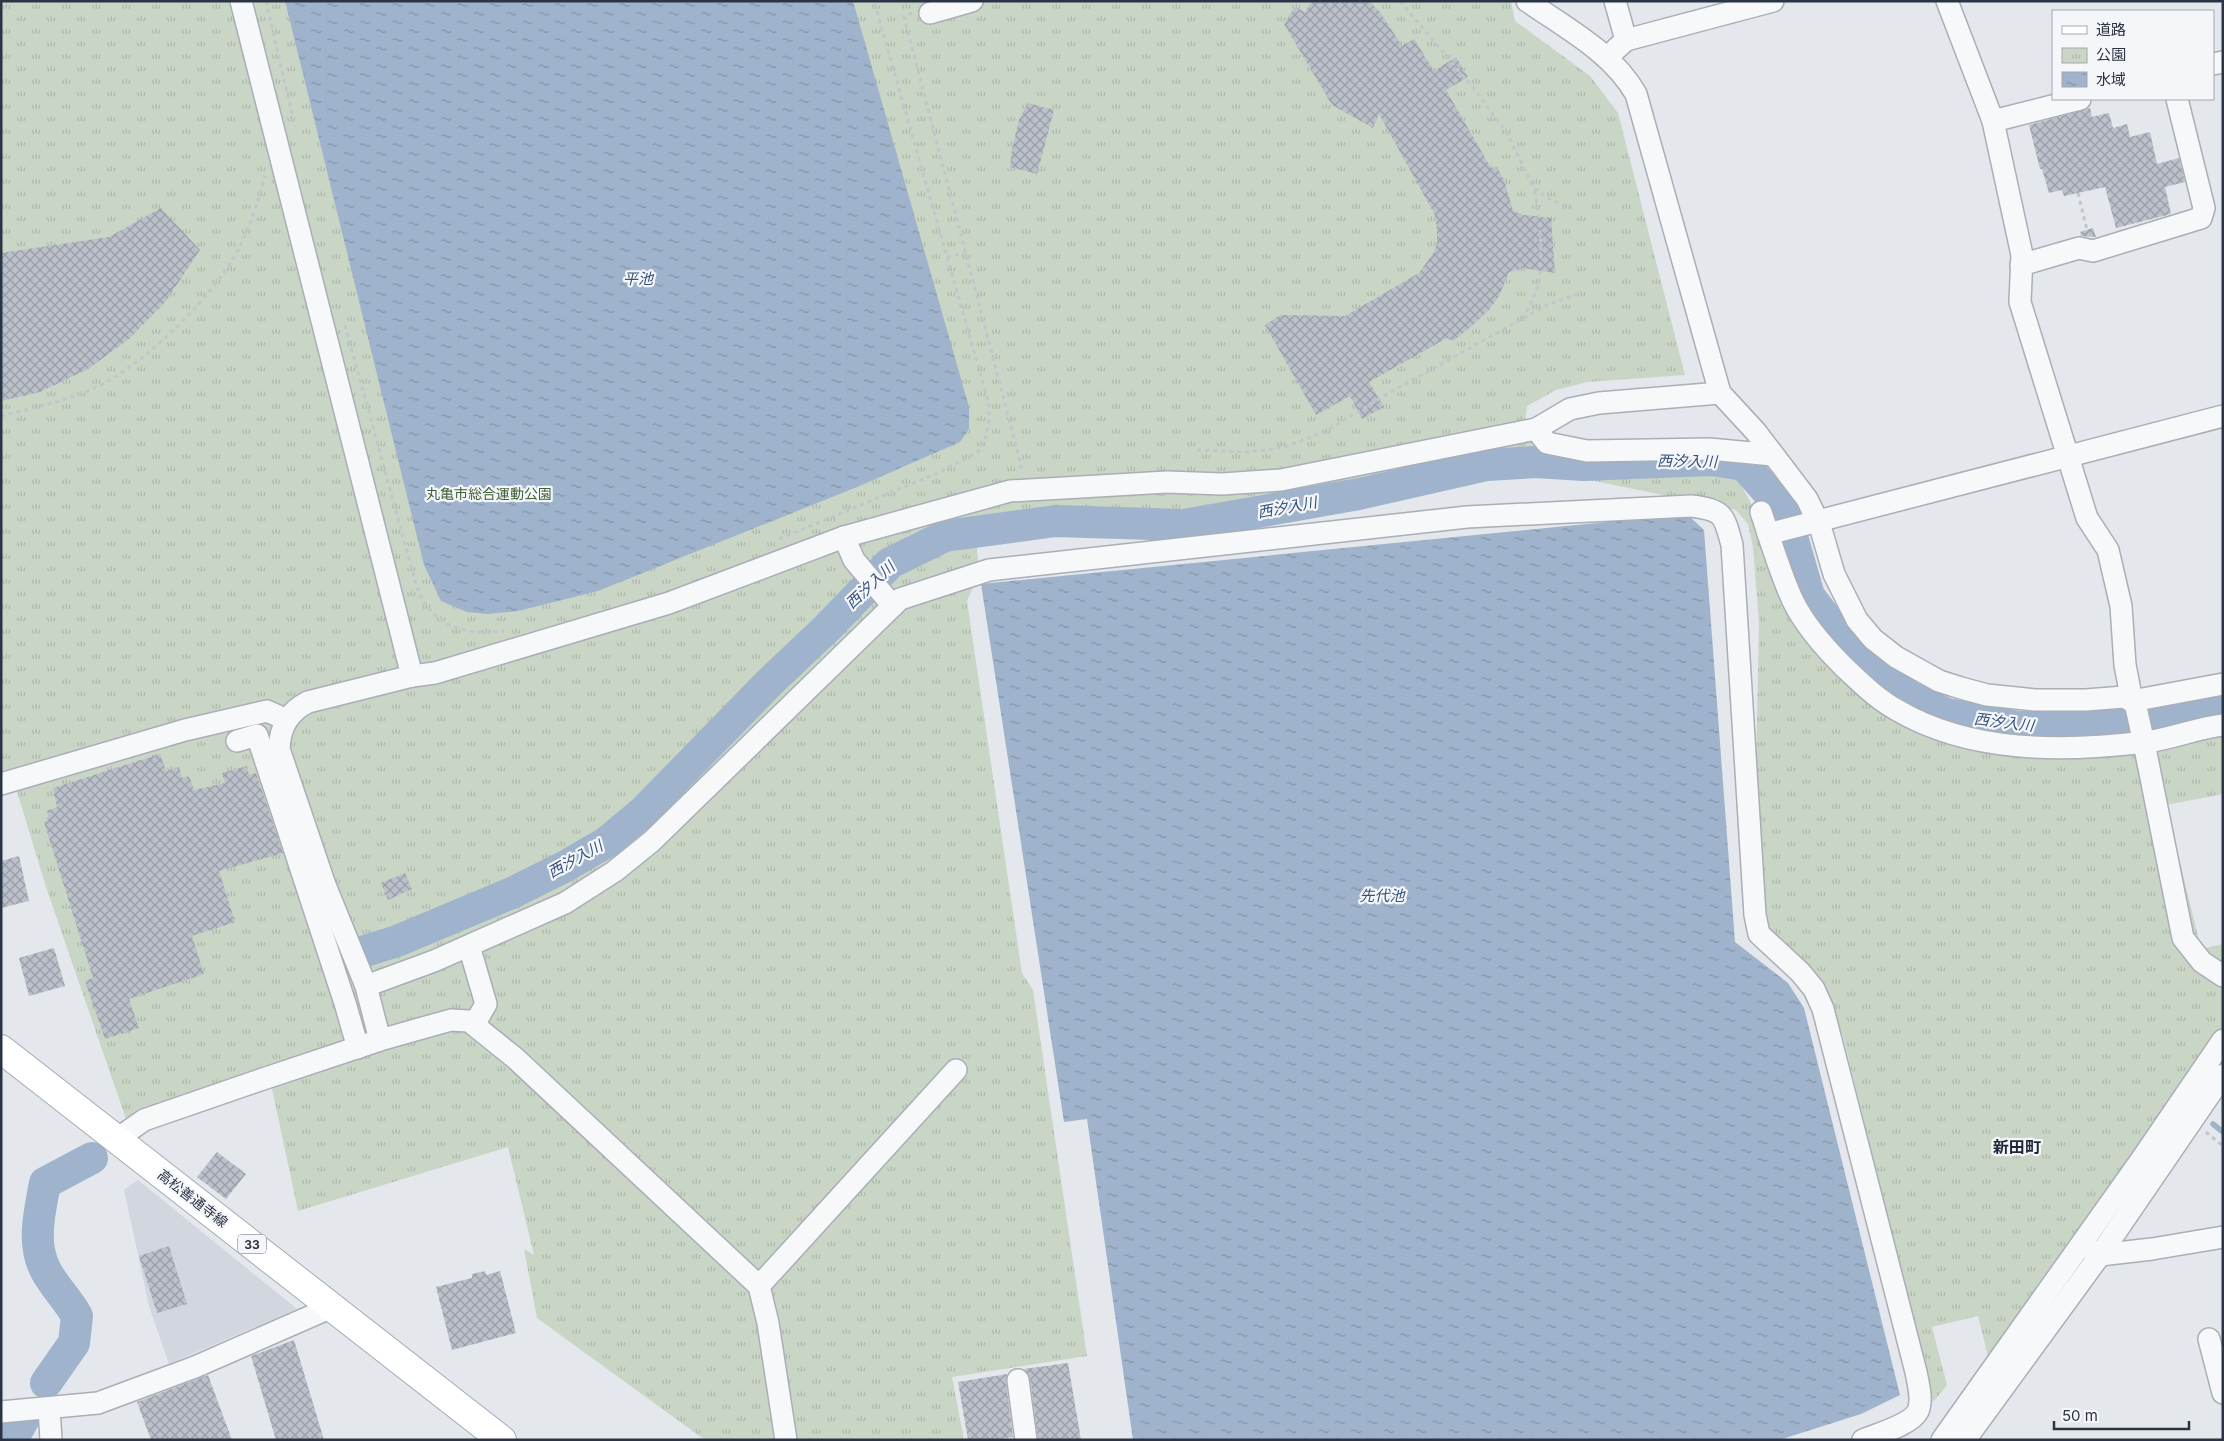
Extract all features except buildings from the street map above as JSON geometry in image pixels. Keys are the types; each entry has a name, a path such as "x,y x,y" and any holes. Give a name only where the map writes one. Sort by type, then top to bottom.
{"main road":[{"name":"高松善通寺線","path":"1,1049 502,1440"}],"street":[{"path":"241,1 412,676"},
{"path":"923,12 972,1"},
{"path":"1528,1 1606,58 1628,80 1636,94 1720,393 1756,432 1807,499 1811,524 1834,574 1857,620 1873,639 1896,657 1939,681 1987,695 2061,700 2124,697 2134,703 2223,684"},
{"path":"1615,1 1626,40"},
{"path":"1606,58 1626,40 1773,1"},
{"path":"1947,1 1993,121 2022,254 2020,302 2087,518 2108,550 2121,606 2125,664 2144,742 2183,938 2202,962 2223,976"},
{"path":"1993,121 2076,100"},
{"path":"2021,265 2079,248 2092,250 2201,218 2204,208 2177,100"},
{"path":"380,1040 366,986 325,885 279,749 282,731 287,720 298,707 308,702 412,676 435,673 669,603 844,537 1010,491 1167,482 1222,484 1281,480 1536,429 1570,409 1599,403 1720,393"},
{"path":"1768,534 2223,416"},
{"path":"1536,429 1547,443 1587,451 1709,449 1773,455"},
{"path":"366,986 469,946 565,903 615,871 652,841 900,600 989,570 1467,517 1691,506 1713,509 1725,520 1732,546 1754,915 1759,934 1800,972 1814,989 1823,1009 1916,1372 1920,1395 1918,1411 1907,1422 1862,1440"},
{"path":"1761,512 1794,602 1804,620 1827,649 1871,692 1896,710 1922,723 1974,740 2045,747 2084,747 2144,742 2223,724"},
{"path":"844,537 854,560 893,606"},
{"path":"1,784 194,728 267,711 287,720"},
{"path":"237,740 257,735 358,1048"},
{"path":"469,946 486,1004 474,1025"},
{"path":"117,1139 144,1120 380,1040 451,1020 469,1021 514,1058 759,1286 768,1323 786,1440"},
{"path":"1942,1440 2221,1046"},
{"path":"759,1286 956,1070"},
{"path":"1966,1440 2100,1255 2223,1075"},
{"path":"2080,1243 2100,1255 2152,1249 2223,1237"},
{"path":"1,1412 50,1408 108,1399 195,1367 332,1307"},
{"path":"2209,1339 2223,1393"},
{"path":"1018,1380 1026,1440"},
{"path":"50,1408 51,1440"}],"path":[{"path":"266,1 297,137"},
{"path":"771,542 938,472 978,452 985,439 990,420 989,404 874,1"},
{"path":"1400,1 1475,90 1507,133 1534,188 1538,206 1539,281 1533,301 1522,320"},
{"path":"923,12 904,17 1021,465 1022,490"},
{"path":"1,416 96,387 141,359 178,325 213,286 239,248 256,208 266,172"},
{"path":"1534,188 1551,200 1572,208"},
{"path":"2078,193 2092,250"},
{"path":"947,257 966,253"},
{"path":"1197,450 1248,452 1285,447 1324,432 1389,393 1549,304 1579,294"},
{"path":"344,320 414,576 425,605 442,620 458,629 478,633 508,631"}],"shaded area":[{"path":"138,1180 297,1309 169,1364 149,1306 124,1190"}],"green space":[{"name":"丸亀市総合運動公園","path":"1,1 1511,1 1515,21 1590,76 1618,113 1685,375 1587,382 1556,390 1527,406 1525,423 1576,445 1718,443 1763,525 1810,635 1941,741 2223,735 2223,794 2166,805 2201,949 2223,944 2223,1025 1988,1356 1978,1316 1932,1327 1947,1385 1933,1402 1843,1036 1826,999 1767,935 1756,768 1759,622 1753,547 1748,524 1736,510 1497,461 1181,516 1137,515 976,537 979,573 967,601 1022,973 1033,990 1087,1356 952,1377 964,1440 705,1440 537,1318 524,1249 534,1255 508,1147 298,1211 267,1065 147,1109 127,1122 46,887 12,775 1,777"}],"water":[{"name":"平池","path":"285,1 853,1 969,407 969,429 960,442 857,487 598,591 518,611 488,614 467,612 441,601 424,565"},
{"name":"先代池","path":"1687,514 1704,530 1735,942 1788,983 1804,1008 1900,1395 1861,1414 1779,1440 1133,1440 1087,1119 1064,1122 981,584"}],"waterway":[{"name":"西汐入川","path":"359,953 397,941 514,892 564,867 607,842 644,811 890,563 945,536 1056,521 1184,525 1359,494 1487,465 1536,462 1584,465 1711,460 1744,465 1775,500 1786,516 1809,596 1851,651 1880,678 1912,698 1947,714 2018,727 2090,727 2146,721 2223,705"},
{"path":"2213,1124 2223,1132"},
{"name":"西汐入川","path":"46,1383 74,1343 77,1316 49,1277 41,1260 38,1227 45,1183 92,1158"},
{"name":"西汐入川","path":"12,1440 26,1415"}],"district":[{"name":"新田町","path":"2017,1147"}]}
